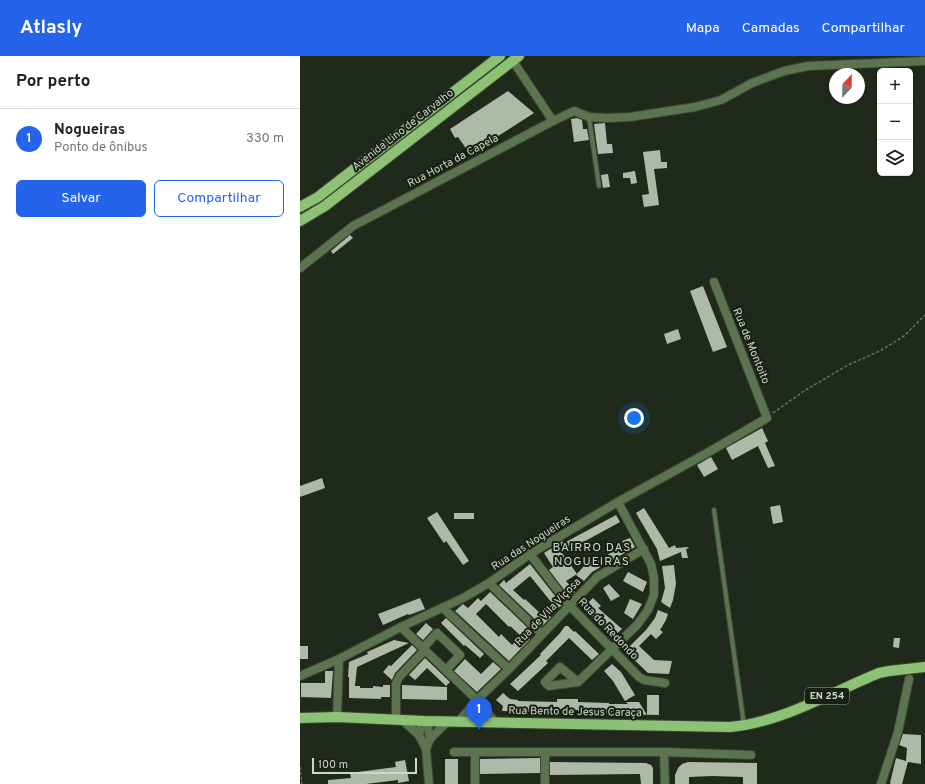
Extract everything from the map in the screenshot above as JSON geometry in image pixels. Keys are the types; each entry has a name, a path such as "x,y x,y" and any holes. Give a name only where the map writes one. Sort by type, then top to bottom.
{"main road":[{"name":"Avenida Lino de Carvalho","path":"300,207 318,196 500,56"},
{"name":"Avenida Lino de Carvalho","path":"300,221 325,206 516,58"},
{"name":"EN 254","path":"744,726 782,716 879,674 889,671 925,667"},
{"name":"Rua Bento de Jesus Caraça","path":"300,718 447,722 744,726"}],"street":[{"path":"516,58 553,121"},
{"name":"Rua Horta da Capela","path":"300,268 353,226 574,111 589,116 606,118 630,117 702,106 721,100 752,83 784,71 802,68 925,61"},
{"name":"Rua de Montoito","path":"714,282 767,418"},
{"name":"Rua das Nogueiras","path":"300,676 339,659 401,627 443,608 489,583 530,554 618,502 767,418"},
{"path":"578,682 637,625 648,610 654,595 654,578 650,564 644,549 618,502"},
{"name":"Rua de Vila Viçosa","path":"458,722 477,700 509,669 597,577 644,549"},
{"name":"Rua do Redondo","path":"530,554 569,605 639,677 644,680 665,683"},
{"path":"489,583 542,634"},
{"path":"443,608 509,669"},
{"path":"401,627 477,700 495,722"},
{"path":"429,784 426,749 419,735 399,720 396,684 399,677 437,633 460,655 446,670"},
{"path":"337,718 339,659"},
{"path":"881,784 898,732 909,679"},
{"path":"419,735 424,721 428,727 430,739"},
{"path":"426,749 430,739 447,722"},
{"path":"454,752 664,752 751,755"},
{"path":"475,752 475,784"},
{"path":"545,752 545,784"},
{"path":"664,752 665,784"}],"lane":[{"path":"589,116 599,186"},
{"path":"714,510 744,726"}],"path":[{"path":"767,418 804,391 848,365 880,351 904,336 925,315"},
{"path":"300,767 302,784"}],"building":[{"path":"508,91 534,113 470,154 458,137 455,138 450,129"},
{"path":"577,118 582,120 583,129 587,129 589,140 574,142 571,119"},
{"path":"605,123 607,144 612,144 613,153 598,154 594,124"},
{"path":"660,150 661,162 667,162 667,168 654,169 659,205 644,207 642,195 649,194 643,152"},
{"path":"635,171 637,183 631,184 630,178 623,178 623,173"},
{"path":"608,174 610,187 603,188 601,175"},
{"path":"350,235 353,238 333,254 331,251"},
{"path":"703,286 727,347 713,352 690,291"},
{"path":"678,329 681,339 667,344 664,334"},
{"path":"762,428 768,441 765,443 775,466 768,468 758,446 732,460 726,448"},
{"path":"711,457 718,469 704,477 697,465"},
{"path":"322,478 325,488 300,497 300,486"},
{"path":"780,505 783,522 773,524 770,507"},
{"path":"644,508 669,548 675,545 676,548 688,547 689,548 686,549 688,558 682,558 681,552 660,561 657,549 636,513"},
{"path":"437,512 469,561 463,565 446,541 444,543 427,518"},
{"path":"454,513 474,513 474,519 454,519"},
{"path":"616,515 620,522 576,546 575,544 562,553 577,574 566,581 575,592 569,596 549,570 553,567 544,553 563,541 564,543"},
{"path":"630,538 635,547 592,572 584,581 576,575 585,565 587,567 624,545 622,541"},
{"path":"530,564 562,605 550,615 551,617 542,626 499,585 504,580 506,583","holes":["530,576 552,603 541,614 513,590"]},
{"path":"674,565 676,584 670,608 661,602 665,588 662,566"},
{"path":"628,572 647,582 643,592 623,581"},
{"path":"609,584 620,596 611,601 603,588"},
{"path":"490,592 531,631 527,636 530,639 509,661 455,611 463,604 468,608 478,598 481,601","holes":["486,604 509,627 510,626 521,636 512,645 501,634 499,637 476,614"]},
{"path":"420,598 425,609 409,615 408,614 383,625 378,614"},
{"path":"593,598 601,606 598,608 622,629 613,637 591,615 593,614 585,606"},
{"path":"630,599 642,604 633,619 624,613"},
{"path":"658,610 668,614 660,630 663,632 656,639 651,634 639,646 654,660 672,661 669,674 648,673 625,651 646,630 655,618"},
{"path":"446,618 484,654 480,658 465,645 464,646 441,623"},
{"path":"426,623 433,629 423,640 416,634"},
{"path":"565,626 568,626 574,632 575,631 599,654 592,660 569,638 546,661 548,663 518,691 510,684 541,655 540,654"},
{"path":"894,638 900,638 899,648 893,647"},
{"path":"394,640 409,643 357,667 355,686 360,686 360,688 373,688 373,686 383,687 383,685 390,685 390,697 381,697 381,699 349,698 349,662"},
{"path":"412,645 417,650 395,673 392,680 383,672"},
{"path":"300,646 308,646 308,659 300,659"},
{"path":"425,658 450,682 446,686 427,668 415,680 409,675"},
{"path":"465,659 481,674 493,662 501,669 477,692 454,671"},
{"path":"612,664 621,672 635,695 625,701 613,681 604,671"},
{"path":"325,671 333,671 331,698 301,697 301,683 325,683"},
{"path":"402,685 447,687 447,700 402,699"},
{"path":"503,693 510,699 518,701 557,702 557,699 578,699 578,702 609,704 628,704 626,702 639,702 647,715 578,713 578,710 556,709 556,713 502,711 503,706 496,700"},
{"path":"647,695 659,695 659,715 647,715"},
{"path":"903,734 921,735 921,764 908,762 902,784 891,784 896,758 906,761 907,748 899,745"},
{"path":"540,758 540,773 480,774 480,759"},
{"path":"445,759 458,759 458,784 445,784"},
{"path":"405,760 409,781 398,783 398,780 366,784 328,784 328,780 351,778 350,773 396,767 395,762"},
{"path":"550,762 646,763 651,765 653,768 653,784 641,784 640,774 550,775"},
{"path":"688,762 757,763 757,784 743,784 743,777 712,776 689,777 689,784 675,784 675,775 678,768 682,764"}],"place":[{"name":"Nogueiras","path":"479,730"}],"district":[{"name":"BAIRRO DAS NOGUEIRAS","path":"592,555"}]}
